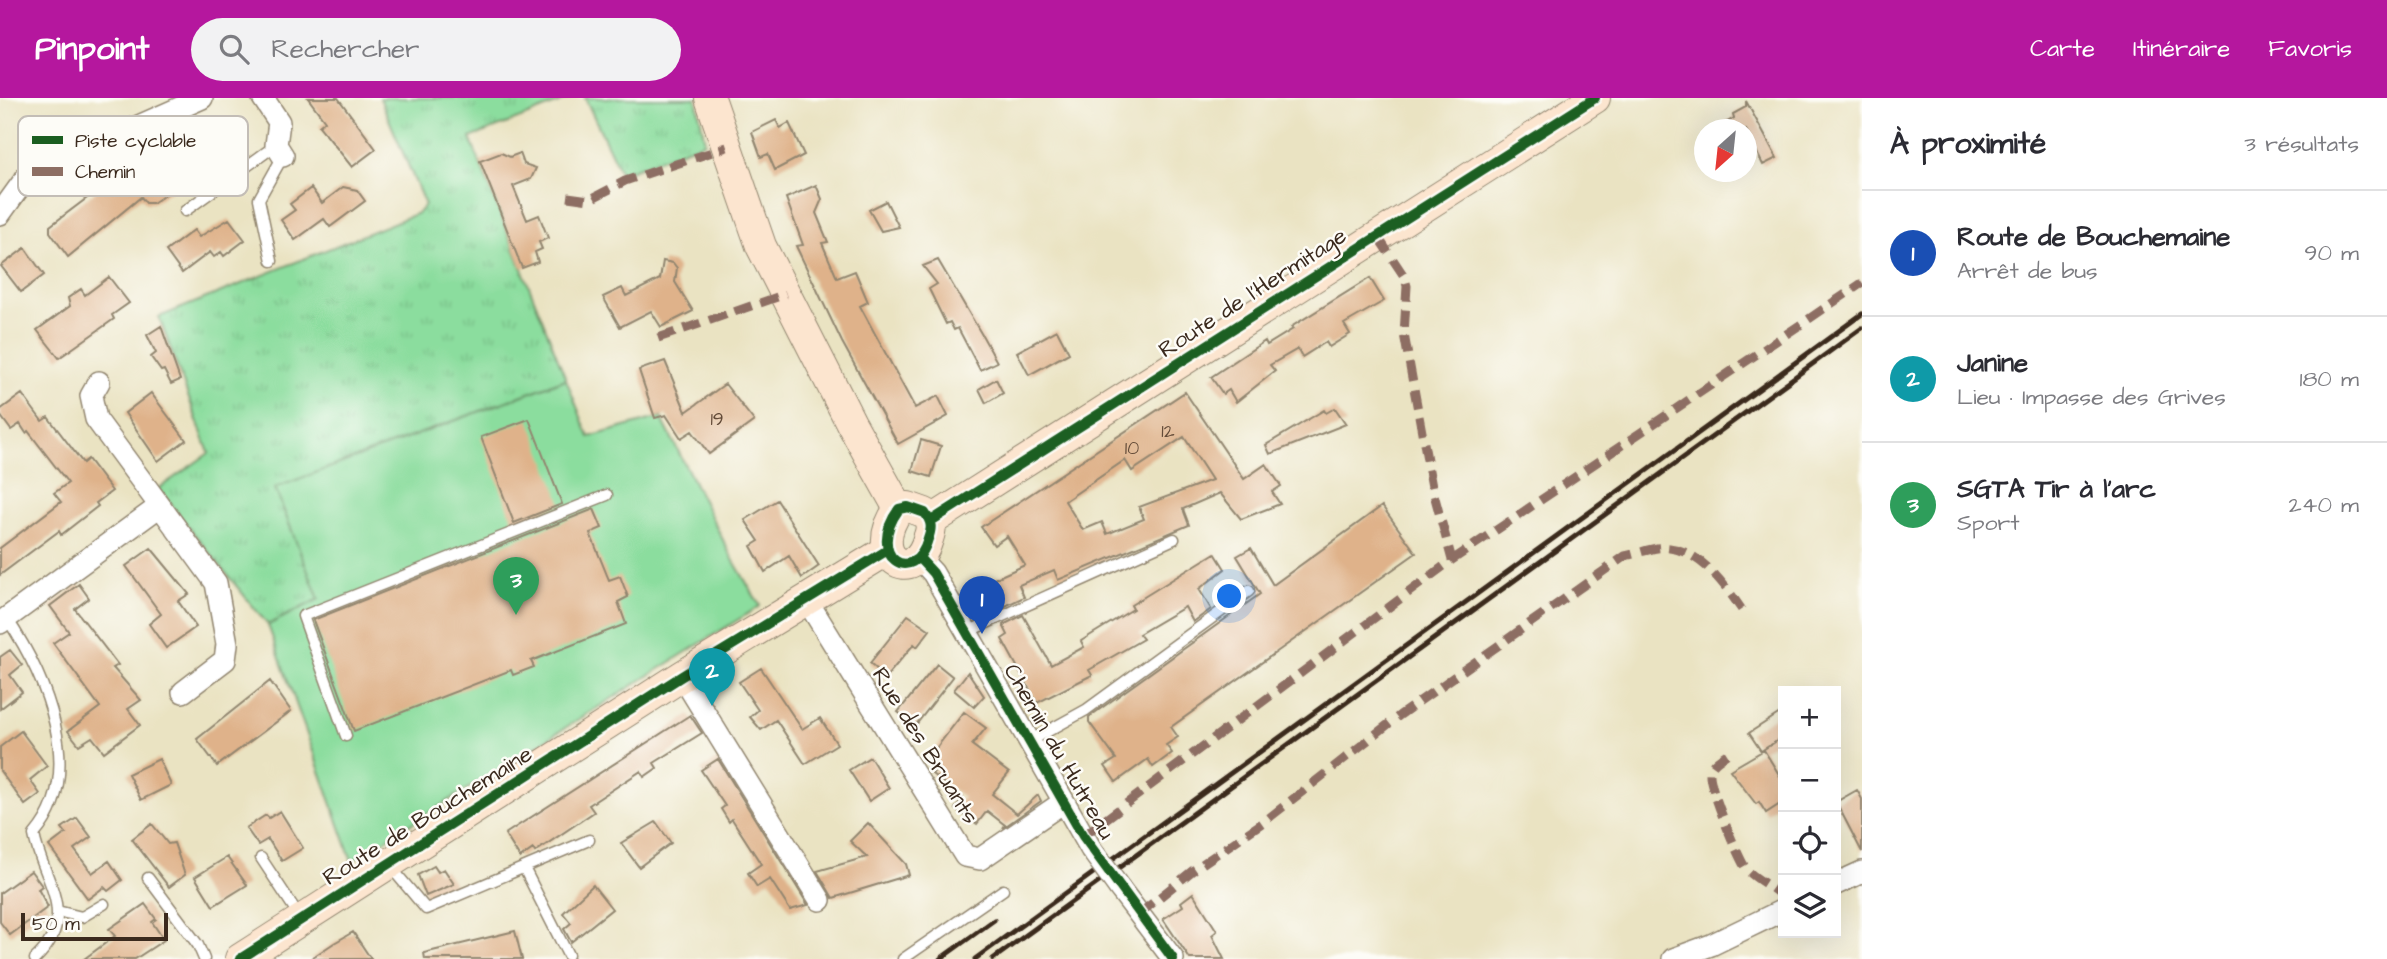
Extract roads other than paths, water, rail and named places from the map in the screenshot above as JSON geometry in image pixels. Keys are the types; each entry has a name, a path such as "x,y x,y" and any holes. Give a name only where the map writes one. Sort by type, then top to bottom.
{"street":[{"path":"161,116 202,98"},
{"path":"263,98 279,122 279,150"},
{"path":"710,98 761,246 851,423 899,509"},
{"name":"Route de l'Hermitage","path":"931,521 1595,98"},
{"path":"0,214 18,189"},
{"path":"99,382 91,396 96,419 216,583 227,644 225,660 183,692"},
{"path":"2,615 160,506"},
{"path":"916,508 931,521 932,529 920,559 911,563 900,562 886,551 893,517 899,509 916,508"},
{"name":"Route de Bouchemaine","path":"240,959 682,676 886,551"},
{"name":"Chemin du Hutreau","path":"920,559 933,573 1062,803 1091,849 1173,959"},
{"name":"Rue des Bruants","path":"806,599 965,856 980,859 1062,803"},
{"path":"682,676 820,900"},
{"path":"1841,882 1862,872"},
{"path":"1673,959 1711,945 1778,912"}],"lane":[{"path":"248,170 279,150"},
{"path":"272,261 259,199 279,150"},
{"path":"186,211 209,196"},
{"path":"346,736 303,616 607,495"},
{"path":"967,632 1174,539"},
{"path":"1028,742 1086,710 1249,591"},
{"path":"2,615 19,637 49,705 59,747 58,787 45,822 34,835 37,851 54,885 57,911 48,944 35,959"},
{"path":"388,864 426,909 589,840"},
{"path":"261,858 302,919"},
{"path":"524,868 568,955"},
{"path":"148,878 198,945 204,959"},
{"path":"903,959 1003,890"},
{"path":"57,911 82,917 104,904"}],"railway":[{"path":"975,959 1862,314"},
{"path":"993,959 1862,328"},
{"path":"940,959 994,920"}],"place":[{"name":"SGTA Tir à l’arc","path":"516,615"},
{"name":"Route de Bouchemaine","path":"982,634"},
{"name":"Janine","path":"712,706"}]}
